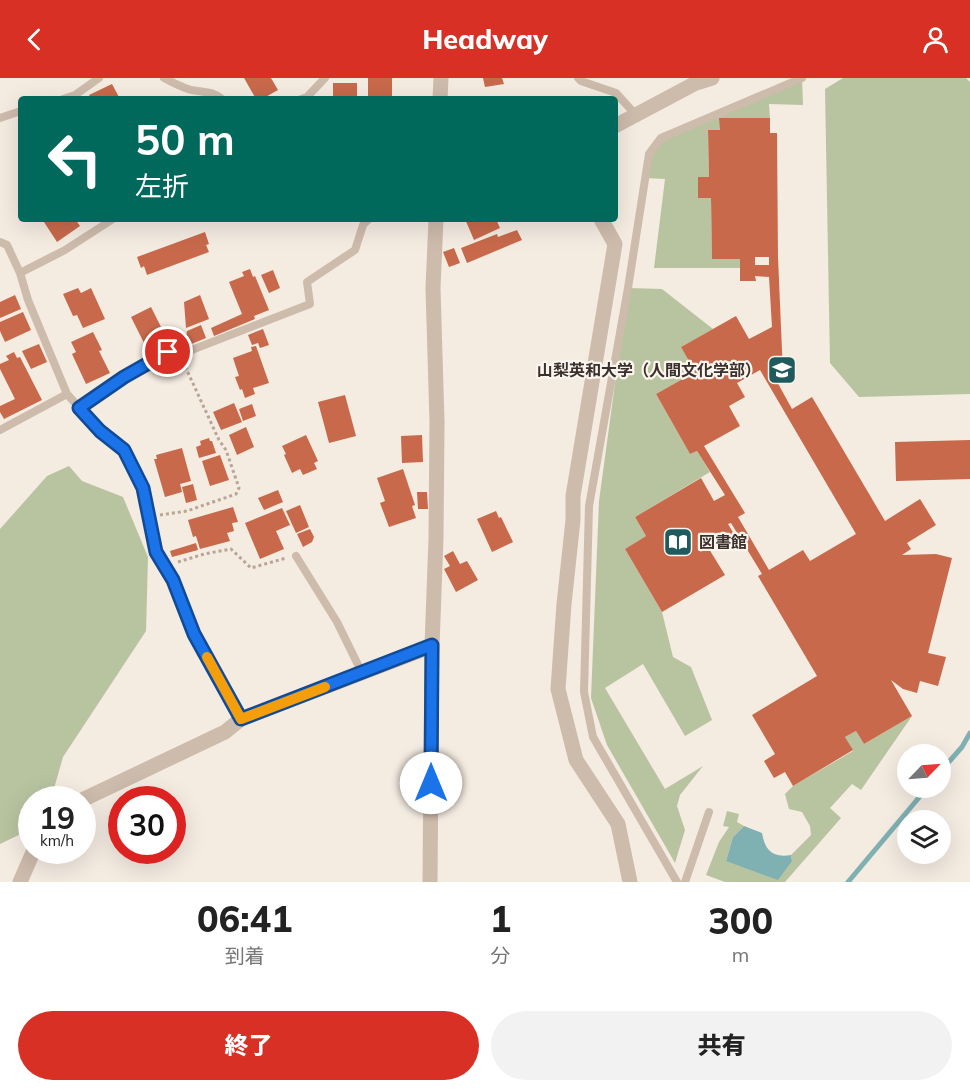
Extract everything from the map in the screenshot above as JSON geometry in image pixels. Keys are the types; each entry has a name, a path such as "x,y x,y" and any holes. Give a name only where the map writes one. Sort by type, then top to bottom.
{"street":[{"path":"441,78 441,96"},
{"path":"618,124 696,83 712,78"},
{"path":"430,882 432,645 436,538 433,288 436,222"},
{"path":"603,222 615,244 573,496 573,520 558,689 576,760 618,824 630,882"},
{"path":"96,793 225,732 241,719 432,645"},
{"path":"20,882 28,864"}],"lane":[{"path":"72,96 99,78"},
{"path":"164,78 189,90 208,92 218,96"},
{"path":"306,96 315,90 325,78"},
{"path":"578,78 616,93 635,114"},
{"path":"677,882 593,737 584,692 589,506 628,288 649,154 661,138 802,78"},
{"path":"0,118 18,112"},
{"path":"20,273 65,250 107,222"},
{"path":"79,408 124,377 168,352 189,351 310,304 307,282 356,250 363,225 366,222"},
{"path":"0,242 7,245 20,273 28,300 67,394 100,431 124,450 143,488 156,552 173,580 194,634 241,719"},
{"path":"0,430 67,394"},
{"path":"296,556 337,622 362,673"},
{"path":"685,882 709,812"}],"path":[{"path":"149,517 187,511 236,494 239,488 226,450 219,440 178,352"},
{"path":"165,567 204,554 231,549 251,568 296,556"}],"green space":[{"path":"802,78 803,105 769,104 770,118 720,118 720,130 708,131 709,177 698,177 698,198 711,198 712,259 740,259 740,268 654,268 665,179 645,178 649,154 661,138"},
{"path":"843,78 966,78 970,82 970,394 859,397 830,363 825,89"},
{"path":"628,288 662,289 713,329 681,347 695,372 656,394 690,454 697,451 710,472 635,517 646,536 625,549 662,612 673,657 691,667 712,720 685,736 643,664 605,688 665,789 703,766 680,795 677,806 685,830 675,863 607,745 591,698 599,501"},
{"path":"69,466 82,481 123,497 148,557 146,631 63,757 55,786 18,786 18,835 0,844 0,529 47,476"},
{"path":"912,716 861,790 852,784 830,808 841,818 785,882 725,882 706,875 719,842 729,827 723,826 727,811 739,814 737,822 744,826 733,837 726,861 792,861 791,855 811,835 810,826 802,812 789,809 785,794 793,786 853,751 845,737 856,731 864,744"}],"water":[{"path":"744,826 762,833 765,844 771,852 785,856 791,855 792,861 778,880 726,861 733,837"}],"building":[{"path":"244,78 271,78 278,90 267,96 254,96"},
{"path":"368,78 392,78 392,96 368,96"},
{"path":"483,78 502,78 504,84 485,87"},
{"path":"333,83 357,83 357,96 333,96"},
{"path":"112,84 118,96 90,96"},
{"path":"719,118 770,118 770,133 777,133 778,257 783,374 775,378 792,409 812,397 885,521 920,499 936,525 907,543 911,549 902,555 936,554 952,558 928,653 946,657 938,686 920,681 917,693 903,689 891,680 912,716 864,744 856,731 845,737 853,750 793,786 785,772 774,778 764,761 775,754 752,715 817,676 758,576 762,574 731,523 728,524 734,534 709,549 725,575 662,612 625,549 646,536 635,517 701,478 714,501 725,495 697,451 690,454 656,394 695,372 681,347 736,316 749,339 772,327 769,277 755,276 756,281 740,281 740,259 712,259 711,198 698,198 698,177 709,177 708,130 720,130","holes":["755,257 769,257 769,265 755,265","760,370 856,534 810,561 803,550 769,570 738,517 745,513 704,446 740,426 729,406 745,397 737,383"]},
{"path":"44,222 77,222 80,226 57,242"},
{"path":"466,222 497,222 500,228 474,240"},
{"path":"517,230 522,240 467,263 461,248 497,234 498,237"},
{"path":"205,232 209,252 147,275 144,266 141,268 137,257"},
{"path":"454,248 460,263 449,267 443,252"},
{"path":"250,269 269,310 254,316 255,319 214,336 211,328 242,314 229,282 244,276 242,272"},
{"path":"273,270 280,288 269,293 261,275"},
{"path":"78,288 81,293 91,288 105,319 83,328 77,315 73,316 63,294"},
{"path":"15,295 21,309 0,318 0,302"},
{"path":"200,295 209,319 186,328 184,302"},
{"path":"151,307 167,339 147,349 131,317"},
{"path":"23,312 31,330 5,342 0,331 0,322"},
{"path":"201,325 206,338 189,345 186,337 187,331"},
{"path":"263,329 269,345 260,348 258,343 252,345 248,335"},
{"path":"93,332 110,373 86,384 72,354 76,352 71,342"},
{"path":"39,344 47,362 31,369 22,351"},
{"path":"256,346 269,383 253,388 255,394 245,398 235,377 239,376 233,358 252,351 251,347"},
{"path":"14,352 17,358 20,357 42,400 4,419 0,406 15,399 0,369 0,364 9,360 6,356"},
{"path":"345,395 356,436 329,443 318,402"},
{"path":"234,403 242,422 221,430 213,412"},
{"path":"252,404 256,416 243,421 239,409"},
{"path":"246,427 254,447 237,455 229,435"},
{"path":"306,435 318,461 314,463 317,469 303,475 300,469 292,473 282,446"},
{"path":"422,435 423,462 402,463 401,436"},
{"path":"209,438 216,453 199,458 196,447 201,445 200,441"},
{"path":"970,440 970,479 896,481 895,442"},
{"path":"182,448 191,481 180,484 182,492 165,497 154,459 157,459 156,455"},
{"path":"220,455 229,480 210,486 202,461"},
{"path":"403,469 415,505 412,506 416,518 389,527 380,503 385,501 377,478"},
{"path":"193,484 197,500 186,503 182,487"},
{"path":"278,490 283,502 264,510 258,498"},
{"path":"417,492 427,492 428,509 418,509"},
{"path":"300,505 309,527 296,533 286,511"},
{"path":"233,507 238,522 232,523 234,531 227,533 230,541 200,549 196,536 193,537 188,520"},
{"path":"282,508 290,525 276,531 284,549 260,559 245,523"},
{"path":"496,511 513,542 492,552 477,519"},
{"path":"310,529 314,537 312,542 303,547 297,534"},
{"path":"196,543 198,550 172,557 170,551"},
{"path":"453,551 460,564 467,561 478,580 456,592 444,569 450,566 444,556"}],"waterway":[{"path":"951,760 970,733"},
{"path":"848,882 919,798"}],"slow traffic":[{"path":"207,657 241,719 325,687"}],"place":[{"name":"山梨英和大学（人間文化学部）","path":"782,370"},
{"name":"図書館","path":"678,542"}],"route":[{"path":"168,352 124,377 79,408 100,431 124,450 143,488 156,552 173,580 194,634 241,719 432,645 431,783"}]}
